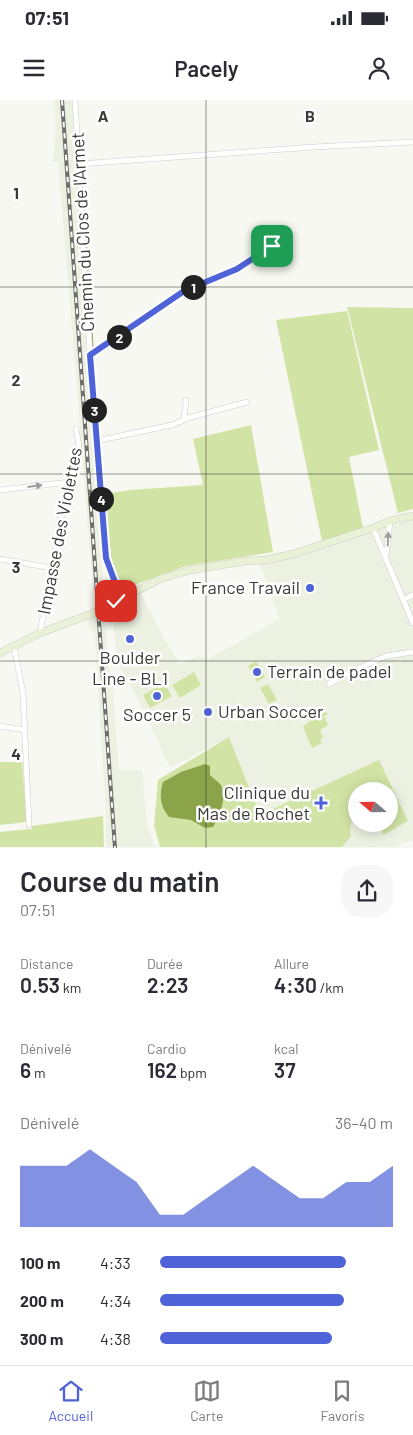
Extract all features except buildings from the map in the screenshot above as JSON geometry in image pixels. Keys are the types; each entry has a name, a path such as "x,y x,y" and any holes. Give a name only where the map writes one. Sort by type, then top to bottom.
{"street":[{"name":"Chemin du Clos de l'Armet","path":"75,100 106,558 116,585 127,590 129,593"},
{"path":"79,164 314,147 413,142"},
{"path":"92,354 184,291 237,269 272,246"},
{"path":"184,419 186,400"},
{"path":"98,441 172,425 184,419 246,402"},
{"name":"Impasse des Violettes","path":"40,633 63,508 79,446 76,429"},
{"path":"0,490 70,482"},
{"path":"0,654 40,633 94,612 150,582 176,574 292,554 390,521 413,516"},
{"path":"386,556 390,521"},
{"path":"373,528 413,623"},
{"path":"0,559 52,568"},
{"path":"404,599 413,595"},
{"path":"14,646 23,694 29,825"},
{"path":"329,684 386,656 413,652"},
{"path":"0,726 25,730"}],"shaded area":[{"path":"54,100 72,100 84,312 103,582 101,584 109,667 112,676 119,770 142,770 147,824 155,847 106,847 106,813 95,637 87,620 95,615 58,162 53,162 56,126"},
{"path":"347,307 413,308 413,509 398,513"},
{"path":"347,311 379,450 349,457 363,528 322,541 276,320"},
{"path":"251,425 273,552 186,566 137,584 122,585 112,566 104,494 130,490 203,485 193,439"},
{"path":"413,520 413,840 402,843 397,847 266,847 229,737 170,768 144,711 117,661 112,608 140,592 162,635 180,664 198,656 208,659 280,619 260,565"},
{"name":"Terrain de padel","path":"256,661 265,677 257,682 248,666"},
{"name":"Soccer 5","path":"194,672 201,685 180,698 172,685"},
{"name":"Soccer 5","path":"164,683 172,696 150,708 143,695"},
{"name":"Terrain de padel","path":"268,684 277,700 269,704 260,688"},
{"path":"322,711 328,714 324,716 328,725 320,730 323,738 320,739 322,743 312,748 303,727"},
{"path":"229,737 260,815 379,760 389,782 348,782 348,832 350,832 351,836 342,847 160,847 154,825 158,780"},
{"path":"0,762 22,762 27,822 0,825"},
{"path":"205,764 210,766 210,775 220,784 223,794 220,812 213,827 205,828 191,820 169,817 161,800 163,782 181,772"},
{"path":"398,800 408,821 398,827"},
{"path":"103,816 104,847 0,847 0,832 32,829 32,826"}],"waterway":[{"path":"82,185 96,402"}],"railway":[{"path":"62,100 115,848"}],"place":[{"name":"France Travail","path":"310,588"},
{"name":"Boulder Line - BL1","path":"130,639"},
{"name":"Terrain de padel","path":"257,672"},
{"name":"Soccer 5","path":"157,696"},
{"name":"Urban Soccer","path":"208,712"},
{"name":"Clinique du Mas de Rochet","path":"321,803"}],"route":[{"path":"116,601 129,593 127,590 116,585 106,558 90,355 184,291 237,269 272,246"}]}
